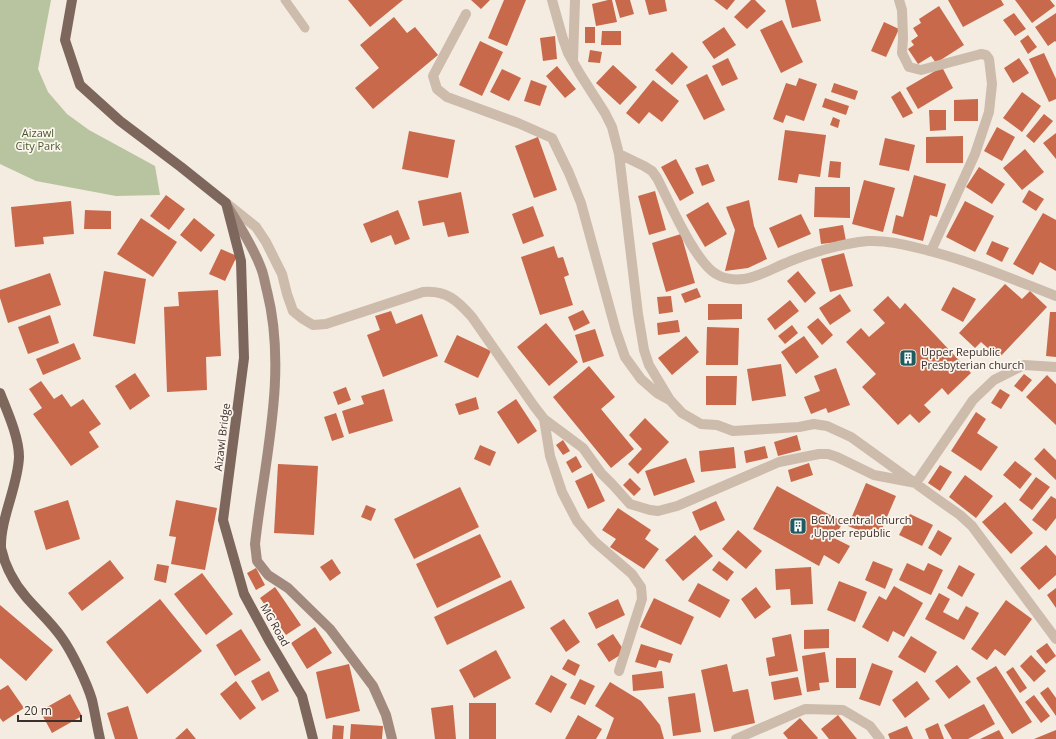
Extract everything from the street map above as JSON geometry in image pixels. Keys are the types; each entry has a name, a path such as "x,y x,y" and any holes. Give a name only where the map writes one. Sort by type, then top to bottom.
{"main road":[{"path":"72,0 65,40 80,85 120,121 181,167 226,204 248,238 262,269 272,312 275,356 274,402 255,544 257,561 268,575 288,588 330,629 373,686 386,715 392,739"},
{"name":"Aizawl Bridge","path":"223,520 244,358 241,261 226,204"},
{"path":"0,393 14,429 19,457 1,526 0,547 10,574 25,596 47,618 62,638 77,666 92,699 100,739"},
{"name":"MG Road","path":"223,520 244,594 302,696 314,739"}],"street":[{"path":"552,0 563,39 573,62 605,112 612,128 619,154 637,306 644,350 649,365 670,400 682,413 701,424 718,425 733,431 799,427 814,424 827,426 851,437 960,515 972,526 1056,639"},
{"path":"573,62 575,0"},
{"path":"899,0 902,10 902,53 909,67 921,70 981,54 986,55 989,59 992,84 989,112 975,154 931,251"},
{"path":"466,14 433,76 437,89 447,98 518,123 552,138 582,203 616,331 625,357 641,380 657,393 670,400"},
{"path":"619,154 652,171 696,253 706,267 717,275 731,279 744,279 758,276 805,256 832,248 867,241 892,241 961,259 1056,296"},
{"path":"226,204 256,228 266,242 282,274 293,311 303,320 313,325 326,324 423,292 432,291 443,293 458,302 472,317 544,419 582,448 601,473 614,485 630,504 650,510 667,510 779,462 819,454 828,454 837,457 874,475 916,483"},
{"path":"916,483 972,400 994,380 1024,365 1056,367"},
{"path":"544,419 550,456 562,492 577,521 594,541 632,574 641,587 642,599 618,671"},
{"path":"736,739 805,709 843,710 870,726 880,739"}],"lane":[{"path":"284,0 304,28"}],"green space":[{"name":"Aizawl City Park","path":"0,0 51,0 38,69 48,92 67,114 89,130 155,166 160,195 116,196 36,181 0,164"}],"building":[{"path":"348,0 403,0 370,27"},
{"path":"471,0 490,0 481,9"},
{"path":"504,0 526,0 507,46 488,38"},
{"path":"612,0 617,22 596,26 592,4"},
{"path":"615,0 630,0 634,14 620,18"},
{"path":"645,0 665,0 667,11 649,15"},
{"path":"714,0 735,0 727,10"},
{"path":"751,0 755,0 766,11 747,29 734,17"},
{"path":"785,0 816,0 821,21 792,28"},
{"path":"948,0 1001,0 1004,5 963,27"},
{"path":"1015,0 1050,0 1055,6 1032,23"},
{"path":"939,6 964,45 936,63 931,56 918,64 908,49 914,45 911,41 918,36 913,28 921,23 919,19"},
{"path":"1014,13 1026,29 1015,36 1003,20"},
{"path":"1056,13 1056,42 1055,41 1048,46 1035,27"},
{"path":"394,17 407,33 415,27 438,55 373,109 355,88 379,68 360,45"},
{"path":"782,20 803,62 781,73 760,30"},
{"path":"884,22 899,29 886,57 871,51"},
{"path":"585,27 595,27 595,43 585,43"},
{"path":"724,27 736,45 714,59 702,42"},
{"path":"602,31 621,31 621,45 601,45"},
{"path":"1028,35 1037,47 1028,54 1020,41"},
{"path":"555,36 557,59 543,61 540,38"},
{"path":"480,41 503,52 482,96 459,85"},
{"path":"590,50 602,52 600,63 588,62"},
{"path":"672,52 688,67 672,85 655,70"},
{"path":"1044,53 1056,79 1056,99 1049,102 1029,59"},
{"path":"728,58 738,79 722,86 712,66"},
{"path":"1019,58 1029,73 1013,83 1004,68"},
{"path":"613,65 637,87 620,105 596,83"},
{"path":"557,66 576,89 565,98 546,76"},
{"path":"942,67 953,88 918,109 906,88"},
{"path":"502,69 521,78 509,101 490,92"},
{"path":"707,74 725,110 704,120 686,85"},
{"path":"799,78 817,84 804,121 786,115 783,123 773,119 786,83 796,86"},
{"path":"531,80 547,86 540,106 524,101"},
{"path":"653,80 679,101 662,122 649,112 639,124 626,113"},
{"path":"834,83 858,91 855,100 831,92"},
{"path":"900,91 913,113 903,118 891,97"},
{"path":"1022,92 1041,106 1022,132 1003,118"},
{"path":"825,98 849,106 846,115 822,107"},
{"path":"978,99 978,121 954,121 954,100"},
{"path":"929,110 946,110 946,130 930,131"},
{"path":"1044,114 1053,121 1034,143 1026,136"},
{"path":"833,117 840,120 838,128 830,125"},
{"path":"997,127 1015,137 1002,161 984,151"},
{"path":"785,130 826,135 820,177 799,174 797,183 778,180"},
{"path":"409,131 455,140 448,178 402,169"},
{"path":"1056,133 1056,159 1043,143"},
{"path":"963,136 963,163 926,163 926,137"},
{"path":"538,137 557,190 534,198 515,146"},
{"path":"885,138 915,145 909,171 879,165"},
{"path":"1025,149 1044,172 1022,190 1003,168"},
{"path":"676,159 694,193 680,201 661,167"},
{"path":"830,161 841,162 840,178 828,177"},
{"path":"708,164 715,181 702,186 695,168"},
{"path":"979,167 1005,184 992,204 966,187"},
{"path":"914,175 946,184 937,217 930,215 923,241 892,233 896,215 903,217"},
{"path":"864,180 895,188 883,232 852,224"},
{"path":"815,187 850,187 850,218 814,217"},
{"path":"1029,190 1044,199 1036,211 1022,202"},
{"path":"655,191 666,230 649,235 638,196"},
{"path":"461,192 469,233 448,237 444,222 423,226 418,201"},
{"path":"166,195 185,209 169,230 150,216"},
{"path":"749,200 754,226 767,259 748,268 725,271 735,230 726,207"},
{"path":"71,201 74,234 43,237 44,244 15,247 11,207"},
{"path":"965,201 994,216 975,252 946,237"},
{"path":"708,202 727,234 705,247 686,215"},
{"path":"533,206 544,236 523,244 512,214"},
{"path":"85,210 111,211 111,229 84,229"},
{"path":"398,210 410,239 395,245 391,235 371,243 363,224"},
{"path":"1043,213 1056,220 1056,271 1040,262 1033,275 1013,264"},
{"path":"801,214 811,234 778,248 769,228"},
{"path":"141,218 177,242 153,277 117,254"},
{"path":"194,218 215,235 201,252 180,235"},
{"path":"843,225 846,241 821,244 819,229"},
{"path":"681,234 695,283 666,292 652,243"},
{"path":"992,241 1009,248 1002,262 986,254"},
{"path":"554,246 558,258 563,257 569,275 564,277 573,305 540,315 521,257"},
{"path":"221,249 237,256 225,281 209,274"},
{"path":"844,253 853,286 830,292 821,259"},
{"path":"104,271 146,279 135,344 93,336"},
{"path":"798,271 816,293 805,303 787,281"},
{"path":"50,273 61,305 8,323 0,298 0,290"},
{"path":"1005,284 1022,299 1030,291 1047,307 999,358 981,342 975,348 959,333"},
{"path":"953,287 976,299 963,322 941,310"},
{"path":"697,288 701,297 685,303 681,294"},
{"path":"218,290 221,356 206,357 207,390 167,392 164,307 179,306 178,292"},
{"path":"840,294 851,311 830,325 819,308"},
{"path":"671,296 673,312 659,314 657,297"},
{"name":"Upper Republic Presbyterian church","path":"888,296 900,309 905,303 971,373 948,395 942,388 924,405 931,412 919,423 910,414 898,425 862,387 876,374 846,342 861,328 869,337 885,323 873,310"},
{"path":"790,300 799,311 775,330 767,319"},
{"path":"708,304 742,304 742,319 708,320"},
{"path":"583,310 590,323 574,331 568,317"},
{"path":"391,311 396,324 422,314 438,356 383,377 367,335 380,330 375,316"},
{"path":"1050,312 1056,312 1056,357 1046,356"},
{"path":"50,315 59,343 28,354 18,327"},
{"path":"818,318 833,335 822,345 807,327"},
{"path":"678,320 680,332 658,335 657,323"},
{"path":"546,323 578,362 549,386 517,347"},
{"path":"792,325 798,333 785,344 778,336"},
{"path":"707,327 739,328 738,365 706,365"},
{"path":"595,329 604,356 583,363 575,335"},
{"path":"457,335 491,351 478,378 444,362"},
{"path":"686,336 699,352 672,375 658,358"},
{"path":"804,336 819,357 796,374 781,352"},
{"path":"74,343 81,359 43,375 36,359"},
{"path":"781,364 786,396 752,401 747,369"},
{"path":"589,366 615,397 601,409 634,449 611,468 553,397"},
{"path":"836,368 850,405 828,413 826,408 811,414 804,397 820,391 814,376"},
{"path":"135,373 150,396 130,410 115,386"},
{"path":"1024,374 1032,380 1022,392 1014,386"},
{"path":"1047,375 1056,384 1056,425 1026,397"},
{"path":"706,376 737,376 736,405 706,405"},
{"path":"41,381 54,399 62,394 71,407 83,399 101,424 89,432 99,447 71,466 33,414 42,408 29,389"},
{"path":"346,387 351,400 338,405 333,392"},
{"path":"384,389 393,421 349,434 342,411 364,404 361,396"},
{"path":"1000,389 1010,395 1001,409 991,403"},
{"path":"476,397 479,409 459,415 455,404"},
{"path":"516,399 537,431 518,444 497,412"},
{"path":"976,412 986,419 977,433 998,447 981,471 951,451"},
{"path":"336,413 344,437 332,441 324,417"},
{"path":"645,418 669,442 638,474 628,464 642,449 629,435"},
{"path":"797,435 801,450 778,456 774,442"},
{"path":"563,440 570,451 563,455 556,445"},
{"path":"480,445 496,452 490,466 474,459"},
{"path":"765,446 768,458 746,463 744,451"},
{"path":"734,447 736,468 701,472 699,451"},
{"path":"1044,448 1056,460 1056,480 1034,459"},
{"path":"576,456 582,467 572,473 566,462"},
{"path":"686,458 695,482 654,496 645,471"},
{"path":"1015,461 1032,474 1020,489 1003,475"},
{"path":"809,463 813,475 791,482 788,470"},
{"path":"278,464 318,466 314,535 274,533"},
{"path":"940,465 952,472 940,491 928,483"},
{"path":"592,473 605,501 588,509 575,481"},
{"path":"965,475 993,496 976,518 949,497"},
{"path":"1036,477 1050,487 1032,510 1019,500"},
{"path":"630,478 641,489 634,496 623,485"},
{"path":"866,483 896,496 878,538 848,526"},
{"name":"BCM central church ,Upper republic","path":"777,486 843,522 834,538 850,546 839,564 824,555 819,566 753,529"},
{"path":"460,487 479,527 414,559 394,519"},
{"path":"1051,496 1056,499 1056,518 1046,531 1032,520"},
{"path":"68,500 80,539 46,550 34,511"},
{"path":"176,500 217,508 205,570 171,564 176,537 169,536"},
{"path":"716,501 725,520 700,531 692,512"},
{"path":"1005,502 1033,533 1011,554 982,522"},
{"path":"366,505 376,509 371,521 361,517"},
{"path":"618,508 651,530 645,539 659,549 644,569 610,547 616,539 602,530"},
{"path":"910,514 933,525 922,546 899,535"},
{"path":"738,530 762,551 746,569 722,549"},
{"path":"938,530 952,538 941,556 928,548"},
{"path":"480,534 501,577 437,608 416,564"},
{"path":"695,535 713,556 683,581 665,560"},
{"path":"1046,545 1056,556 1056,575 1039,590 1020,568"},
{"path":"332,559 341,573 330,581 320,567"},
{"path":"110,560 124,578 82,611 68,593"},
{"path":"719,561 734,572 727,581 712,570"},
{"path":"873,561 893,569 885,589 865,580"},
{"path":"907,563 924,571 928,563 943,570 931,595 899,580"},
{"path":"157,564 169,566 166,583 154,580"},
{"path":"959,565 975,574 962,597 947,588"},
{"path":"811,567 813,604 791,605 790,589 776,590 775,569"},
{"path":"256,568 265,585 256,590 247,573"},
{"path":"202,573 233,614 206,635 174,594"},
{"path":"511,580 525,608 447,645 434,617"},
{"path":"839,581 867,592 855,622 827,610"},
{"path":"698,583 730,600 720,618 688,601"},
{"path":"894,586 923,603 904,637 893,631 888,642 862,627 879,596 886,600"},
{"path":"275,587 301,625 286,635 260,598"},
{"path":"756,587 771,607 755,619 741,599"},
{"path":"1056,588 1056,608 1047,595"},
{"path":"939,593 950,599 943,612 958,620 966,606 979,613 964,640 925,619"},
{"path":"654,598 694,617 681,645 640,627"},
{"path":"160,599 202,651 147,694 106,642"},
{"path":"618,599 625,615 596,629 588,613"},
{"path":"1006,600 1032,619 1005,656 995,649 987,660 971,649"},
{"path":"0,605 53,650 26,681 0,658"},
{"path":"564,619 580,642 566,652 550,628"},
{"path":"315,627 332,653 307,669 291,643"},
{"path":"241,629 261,660 235,676 216,645"},
{"path":"829,629 829,648 804,649 804,630"},
{"path":"613,634 625,652 609,662 597,644"},
{"path":"791,634 798,671 769,676 766,658 775,656 772,638"},
{"path":"911,636 937,652 925,673 898,657"},
{"path":"1047,643 1056,656 1046,664 1036,651"},
{"path":"641,644 673,654 670,663 659,660 656,668 635,662"},
{"path":"496,650 511,678 474,698 459,670"},
{"path":"825,652 829,682 819,683 820,690 807,692 802,656"},
{"path":"1031,655 1046,671 1034,682 1020,666"},
{"path":"836,658 856,658 856,688 836,688"},
{"path":"568,659 580,665 575,676 562,669"},
{"path":"872,663 893,671 880,706 859,699"},
{"path":"349,664 360,711 326,719 316,672"},
{"path":"727,664 733,692 748,689 755,723 714,732 701,670"},
{"path":"957,665 971,682 949,699 935,681"},
{"path":"996,666 1032,722 1012,734 976,678"},
{"path":"1013,667 1027,688 1020,693 1006,672"},
{"path":"269,671 279,691 262,701 251,681"},
{"path":"662,671 664,688 633,691 632,675"},
{"path":"551,675 567,684 551,713 535,704"},
{"path":"798,677 802,695 774,700 771,682"},
{"path":"580,679 595,686 585,705 570,698"},
{"path":"236,681 256,708 240,720 220,694"},
{"path":"917,681 930,699 905,718 892,700"},
{"path":"610,682 641,701 660,725 664,739 606,739 614,718 595,706"},
{"path":"8,685 24,708 3,722 0,718 0,690"},
{"path":"1048,687 1056,698 1056,716 1040,693"},
{"path":"695,693 701,732 673,736 668,697"},
{"path":"70,694 82,716 52,733 40,711"},
{"path":"1034,695 1050,716 1041,723 1025,702"},
{"path":"469,703 496,703 496,739 469,739"},
{"path":"984,704 995,724 968,739 952,739 944,725"},
{"path":"453,705 456,739 435,739 431,708"},
{"path":"128,706 138,739 115,739 107,713"},
{"path":"578,715 602,729 596,739 565,739"},
{"path":"838,715 857,739 829,739 821,729"},
{"path":"800,718 818,738 817,739 788,739 783,733"},
{"path":"938,723 944,739 929,739 925,729"},
{"path":"351,724 383,726 382,739 350,739"},
{"path":"333,725 344,726 343,739 332,739"},
{"path":"907,726 913,739 890,739 888,734"},
{"path":"187,728 196,739 175,739"},
{"path":"999,730 1004,739 980,739"},
{"path":"1056,730 1056,739 1034,739"}],"place":[{"name":"Upper Republic Presbyterian church","path":"908,358"},
{"name":"BCM central church ,Upper republic","path":"798,526"}]}
